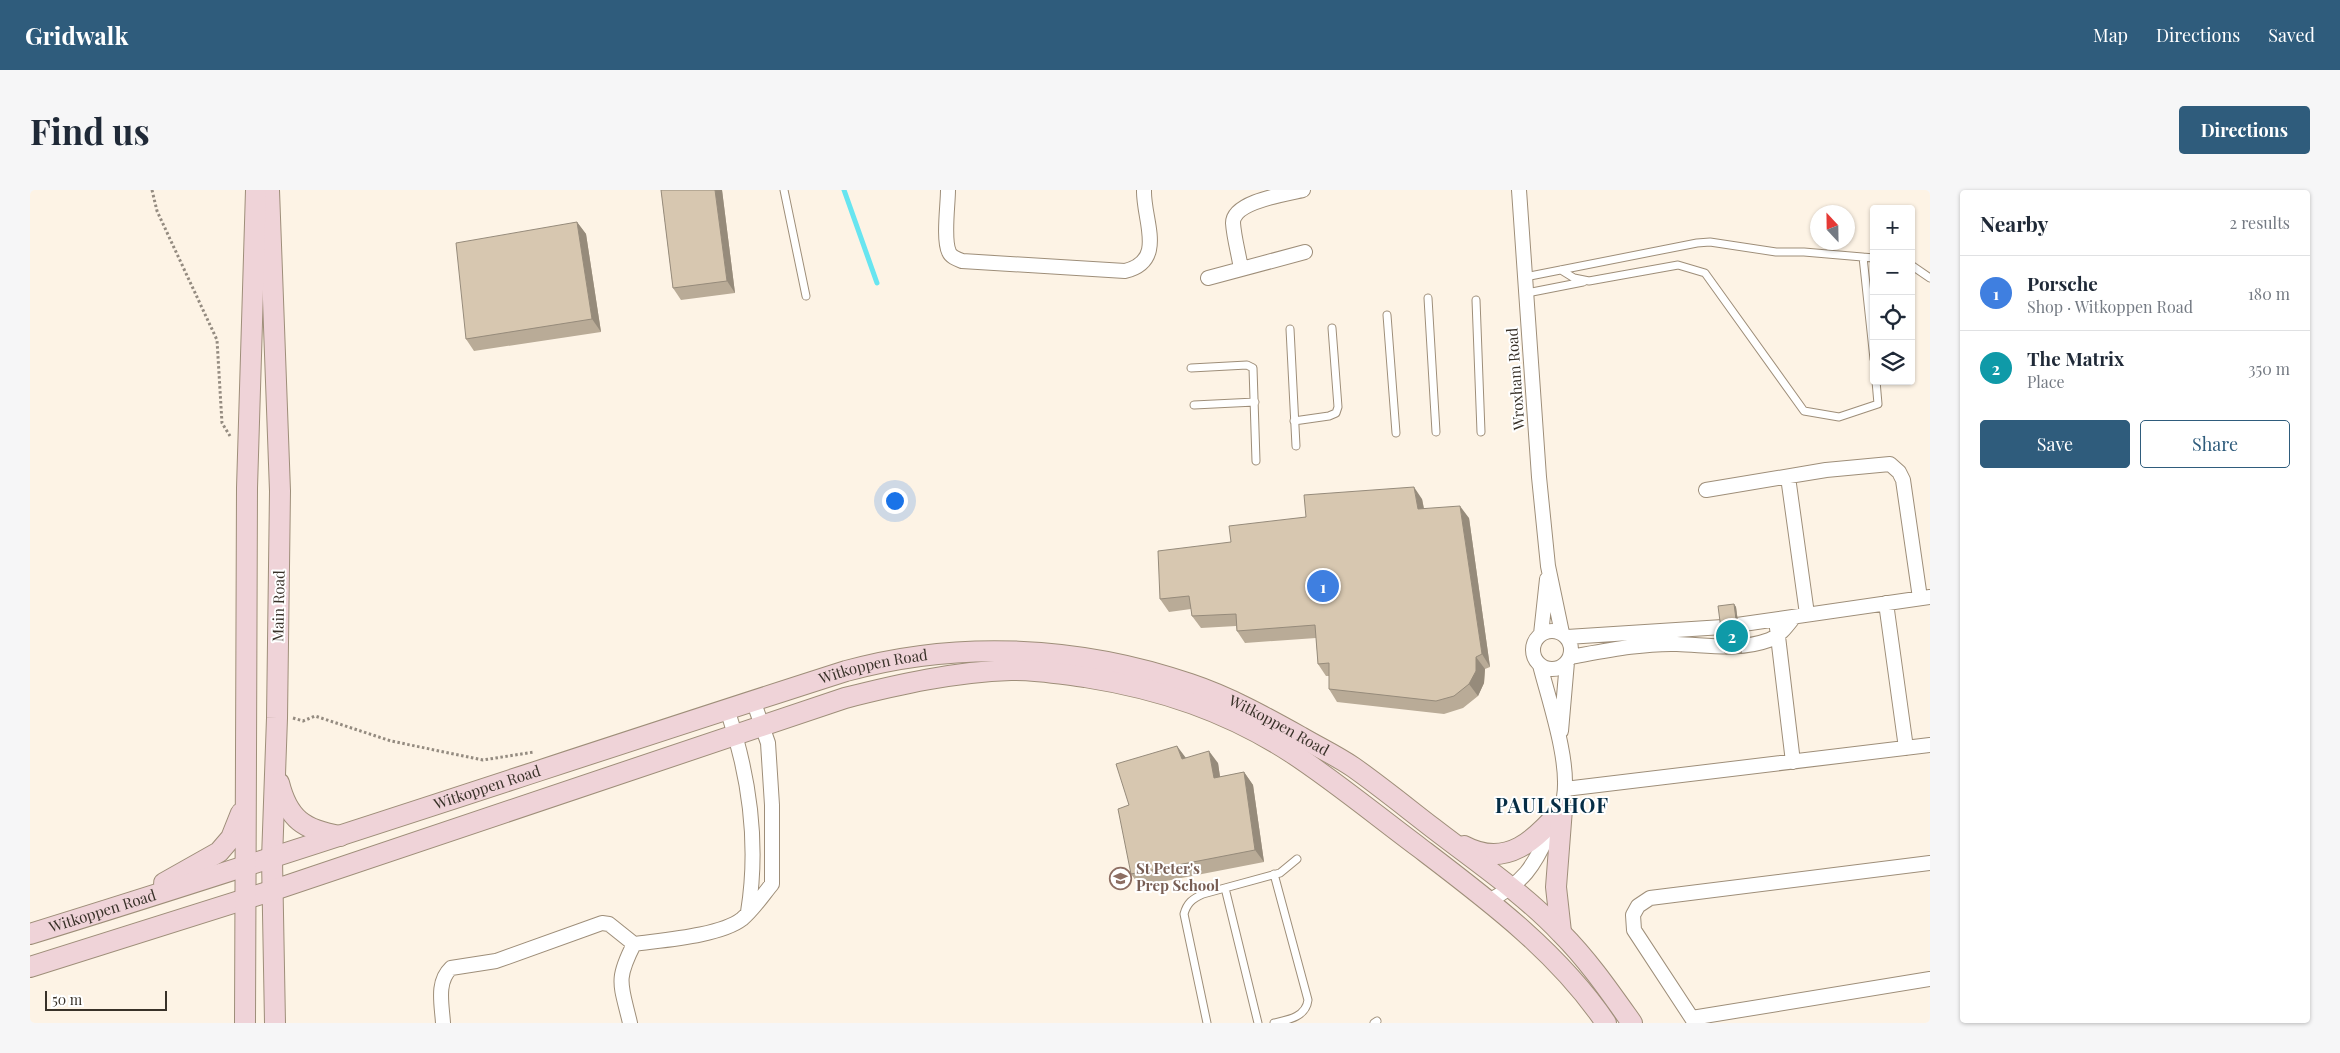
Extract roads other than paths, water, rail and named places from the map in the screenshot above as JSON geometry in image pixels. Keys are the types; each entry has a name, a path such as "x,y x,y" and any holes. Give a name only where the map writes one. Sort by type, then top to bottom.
{"main road":[{"path":"245,1023 246,488 256,190"},
{"name":"Main Road","path":"269,190 280,491 276,768 272,859 276,1023"},
{"name":"Witkoppen Road","path":"30,934 272,859 753,700 883,660 962,652 1018,651 1112,662 1190,684 1255,711 1352,766 1512,888 1561,932 1604,983 1632,1023"},
{"name":"Witkoppen Road","path":"30,967 274,890 845,698 919,679 1012,670 1056,673 1135,685 1194,703 1248,728 1291,753 1489,901 1574,980 1606,1023"},
{"path":"276,768 284,800 296,818 312,830 341,836"},
{"path":"126,905 219,852 231,838 244,806"},
{"path":"1436,831 1475,852 1490,854 1508,852 1537,837 1562,809"},
{"path":"1561,932 1556,887 1562,809"}],"street":[{"path":"948,190 947,243 949,252 962,261 1125,271 1140,265 1146,259 1150,249 1144,190"},
{"path":"1241,269 1234,217 1242,208 1267,194 1304,190"},
{"name":"Wroxham Road","path":"1519,190 1539,478 1548,566 1564,635"},
{"path":"1208,278 1305,252"},
{"path":"1489,901 1512,888 1528,873 1562,809 1565,789 1560,742 1540,664 1535,657 1533,648 1541,634 1551,631 1564,635 1723,627 1925,597 1903,480 1890,464 1706,490"},
{"path":"1788,477 1801,615"},
{"name":"Wroxham Road","path":"1541,634 1548,566"},
{"path":"1886,603 1906,748"},
{"path":"1540,664 1554,669 1568,660 1607,651 1676,644 1734,646 1761,642 1778,636 1801,615"},
{"path":"1776,620 1793,762"},
{"path":"1560,742 1571,647 1564,635"},
{"path":"444,1023 441,987 446,972 451,968 496,961 602,923 610,924 634,944 697,934 730,925 748,913 772,884 768,743 753,700"},
{"path":"727,709 736,734 749,791 753,882 748,913"},
{"path":"1565,789 1930,745"},
{"path":"751,841 772,843"},
{"path":"1930,863 1650,898 1642,902 1633,915 1634,930 1694,1020 1930,979"},
{"path":"630,1023 620,983 620,974 634,944"}],"lane":[{"path":"784,190 806,296"},
{"path":"1525,277 1710,242 1776,252 1804,252 1870,258"},
{"path":"1864,257 1872,340"},
{"path":"1527,293 1678,265 1706,273 1804,411 1839,417 1878,404 1876,385"},
{"path":"1915,268 1930,278"},
{"path":"1562,270 1574,278 1589,281"},
{"path":"1428,298 1436,432"},
{"path":"1476,300 1481,432"},
{"path":"1387,315 1396,433"},
{"path":"1294,421 1329,416 1336,412 1338,407 1332,328"},
{"path":"1290,329 1296,446"},
{"path":"1191,368 1252,366 1254,369 1256,461"},
{"path":"1194,405 1255,402"},
{"path":"1207,1023 1184,914 1186,906 1193,898 1280,873 1297,859"},
{"path":"1274,874 1308,1000 1307,1006 1299,1014 1274,1023"},
{"path":"1225,888 1258,1023"}],"waterway":[{"path":"844,190 877,283"}],"place":[{"name":"Porsche","path":"1323,586"},
{"name":"The Matrix","path":"1732,636"},
{"name":"St Peter's Prep School","path":"1120,878"}],"district":[{"name":"PAULSHOF","path":"1552,806"}]}
